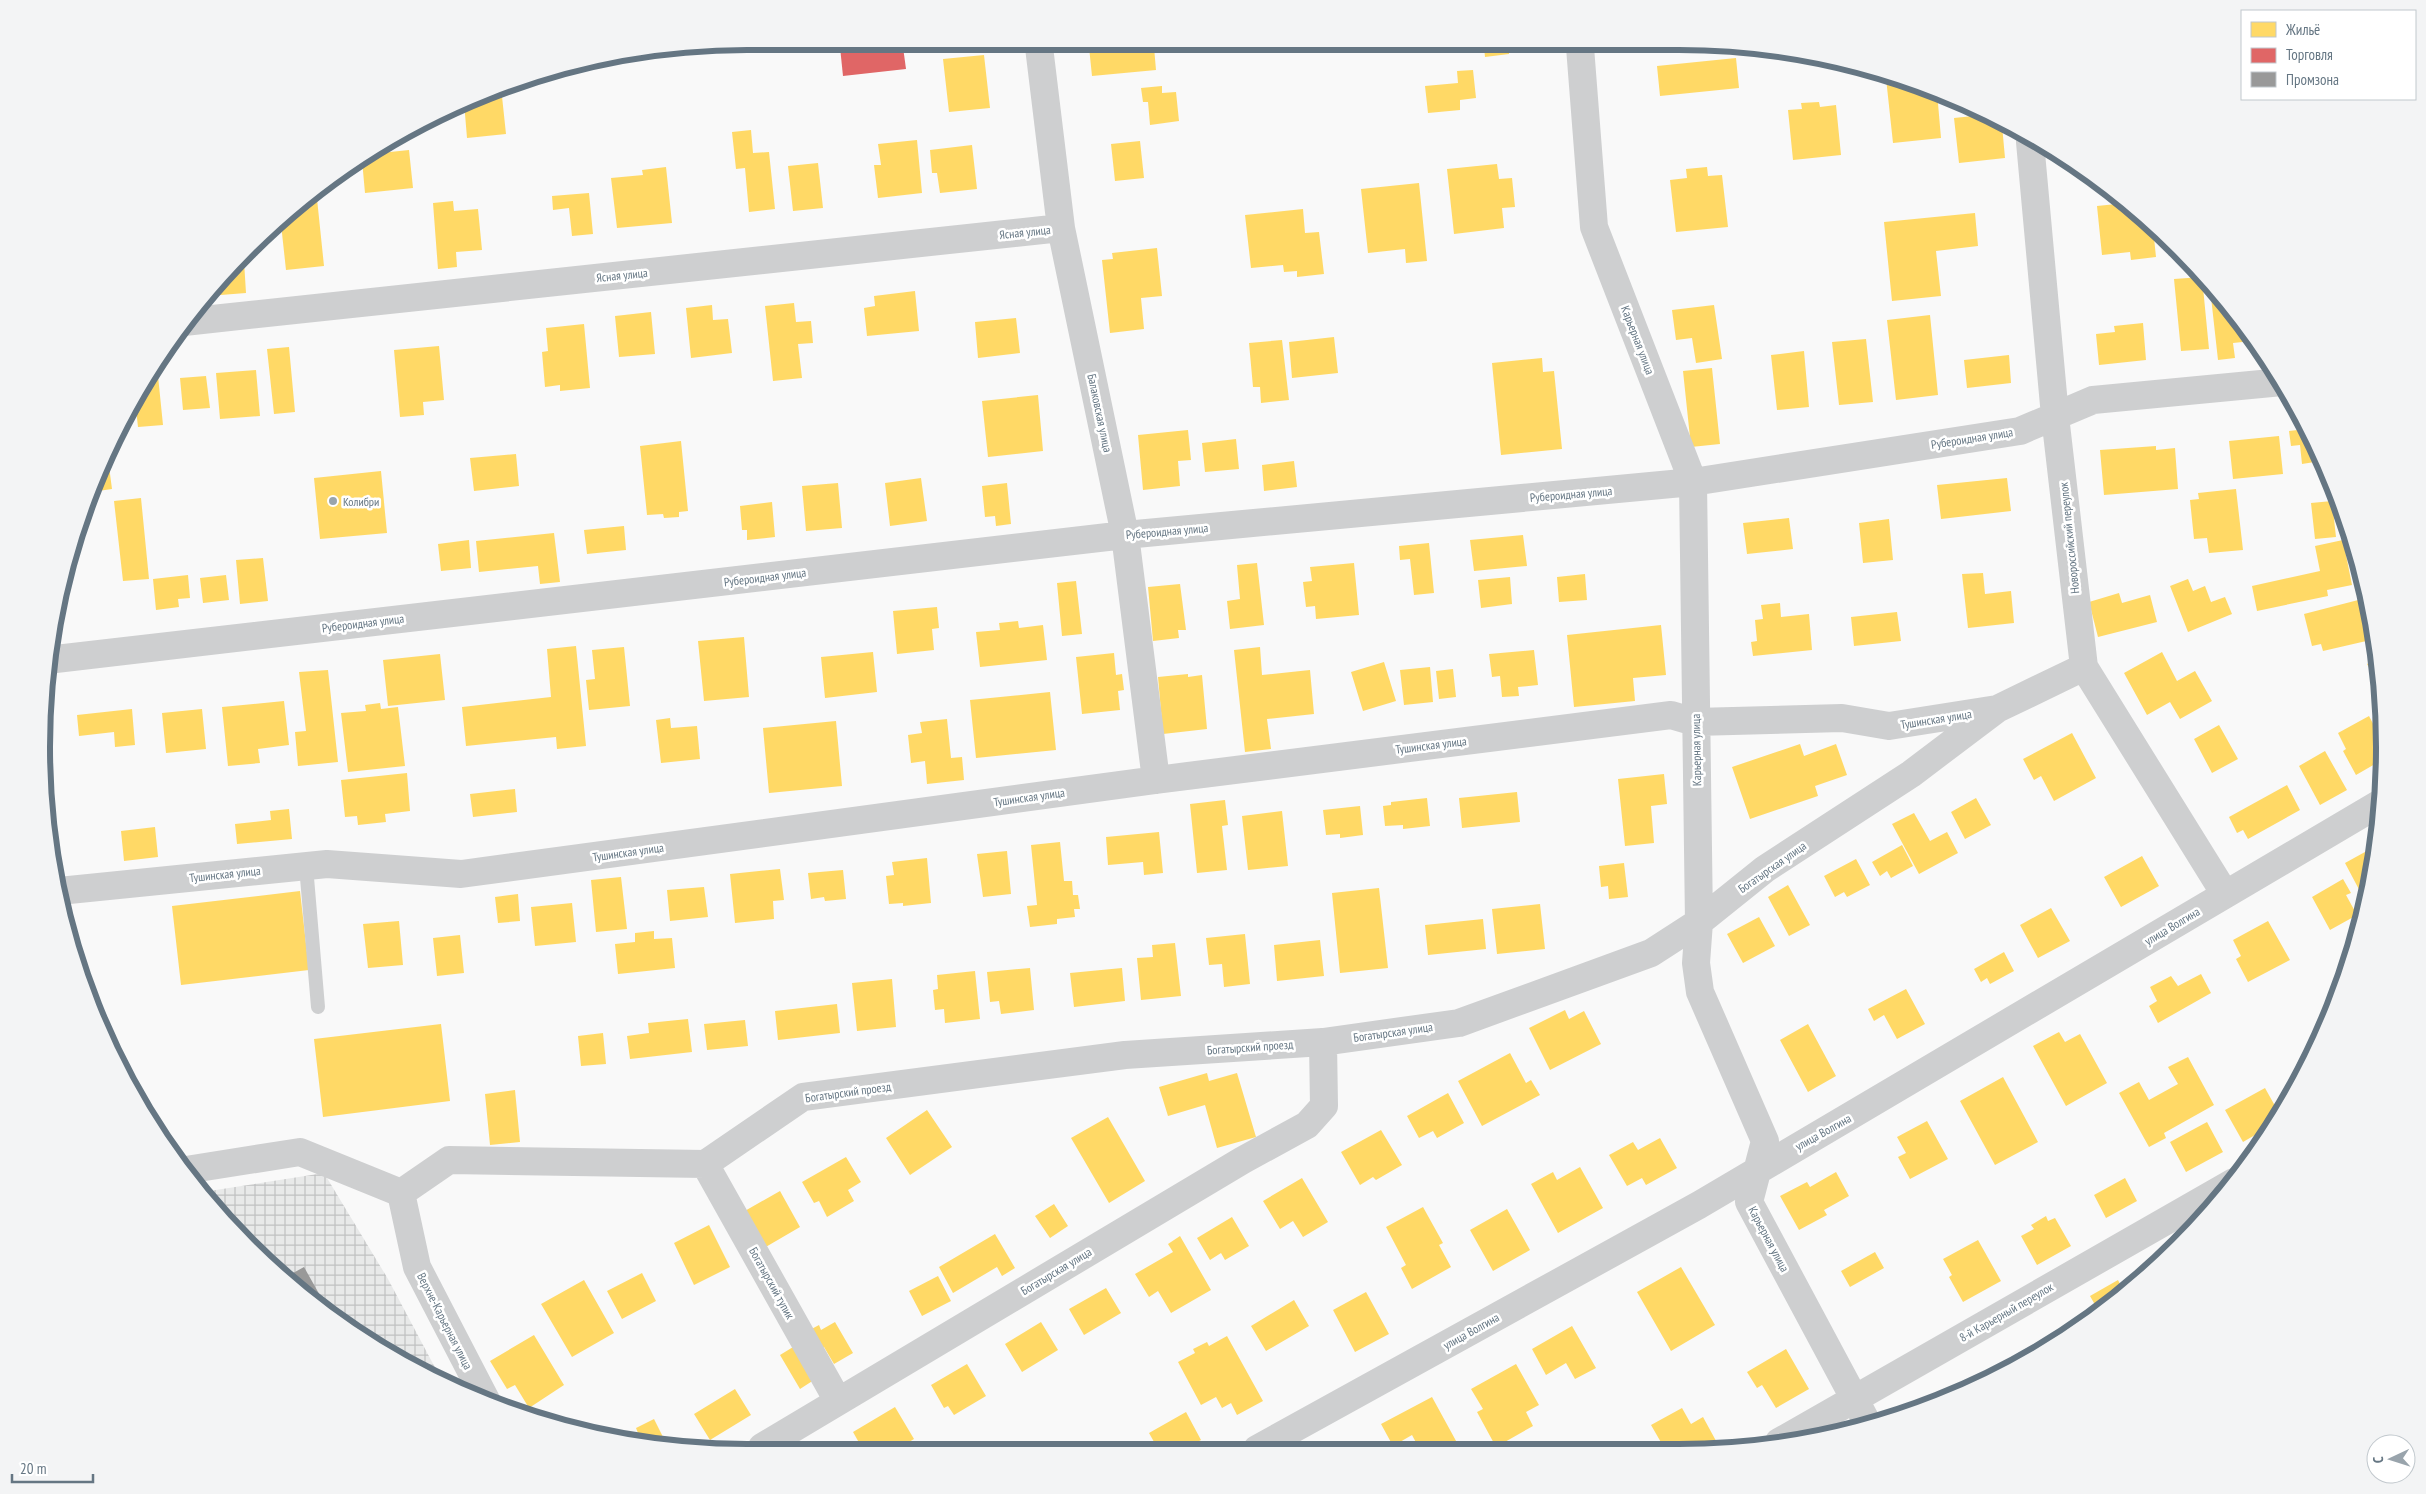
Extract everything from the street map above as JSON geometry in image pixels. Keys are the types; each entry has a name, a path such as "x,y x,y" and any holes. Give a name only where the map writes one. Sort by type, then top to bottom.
{"street":[{"name":"Балаковская улица","path":"1039,50 1061,228 1125,535 1156,780"},
{"name":"Карьерная улица","path":"1580,50 1594,227 1693,482 1699,922 1696,962 1700,992 1765,1141 1749,1202 1865,1418"},
{"name":"Новороссийский переулок","path":"2030,144 2055,416 2084,666 2225,894"},
{"name":"Ясная улица","path":"196,321 1061,228"},
{"name":"Рубероидная улица","path":"56,659 1125,535 1693,482 2020,431 2093,400 2273,383"},
{"name":"Богатырская улица","path":"767,1444 1243,1160 1307,1125 1324,1106 1323,1042 1459,1023 1651,953 1699,922 1765,869 1911,774 1997,709 2084,666"},
{"name":"Тушинская улица","path":"65,890 327,864 461,874 1156,780 1671,715 1695,722 1842,718 1890,726 1997,709"},
{"name":"улица Волгина","path":"1266,1444 1690,1210 2373,807"},
{"name":"Богатырский проезд","path":"705,1164 803,1098 1125,1055 1323,1042"},
{"path":"193,1169 300,1152 401,1193 449,1160 705,1164"},
{"name":"Богатырский тупик","path":"705,1164 838,1401"},
{"name":"Верхне-Карьерная улица","path":"401,1193 417,1267 480,1391"},
{"name":"8-й Карьерный переулок","path":"1792,1435 2214,1193"}],"lane":[{"path":"306,866 318,1007"}],"shaded area":[{"path":"324,1173 388,1279 437,1371 398,1351 360,1327 323,1300 287,1271 254,1240 210,1191"}],"building: Жильё":[{"path":"1089,50 1154,50 1156,70 1092,76"},
{"path":"1359,50 1376,50 1359,52"},
{"path":"1484,50 1509,50 1509,54 1485,57"},
{"path":"984,55 990,108 949,112 943,59"},
{"path":"1736,58 1739,88 1660,96 1657,66"},
{"path":"1473,70 1476,98 1460,100 1460,110 1428,113 1425,86 1458,83 1457,71"},
{"path":"1886,82 1938,100 1941,138 1893,143"},
{"path":"1162,86 1162,93 1176,92 1179,121 1150,125 1148,102 1143,102 1141,88"},
{"path":"502,95 506,134 467,138 465,110"},
{"path":"1819,102 1820,107 1836,105 1841,155 1793,160 1788,110 1802,109 1801,103"},
{"path":"1974,116 2002,130 2005,158 1959,163 1954,118"},
{"path":"751,130 753,153 769,152 775,209 749,212 745,168 736,169 732,132"},
{"path":"917,140 922,193 878,198 874,165 881,165 878,144"},
{"path":"1140,141 1144,178 1115,181 1111,144"},
{"path":"972,145 977,189 940,193 937,173 932,173 930,150"},
{"path":"409,150 413,188 365,193 362,165 382,153"},
{"path":"818,163 823,208 793,211 788,166"},
{"path":"1497,164 1499,179 1512,178 1515,207 1502,208 1504,228 1454,234 1447,169"},
{"path":"666,167 672,223 617,228 611,178 643,175 642,170"},
{"path":"1707,167 1708,176 1722,175 1728,227 1676,232 1670,180 1687,178 1686,169"},
{"path":"1419,183 1427,261 1406,263 1405,249 1368,253 1361,189"},
{"path":"589,193 593,234 572,236 569,208 553,210 552,196"},
{"path":"317,199 324,266 286,270 281,228"},
{"path":"453,201 454,211 478,209 482,250 456,252 457,267 438,269 433,203"},
{"path":"2116,204 2139,223 2154,237 2156,257 2131,260 2130,252 2102,255 2097,206"},
{"path":"1303,209 1305,233 1319,232 1324,274 1297,277 1297,271 1284,272 1283,265 1251,268 1245,215"},
{"path":"1975,213 1978,246 1936,251 1941,296 1892,301 1884,222"},
{"path":"1157,248 1162,296 1141,298 1144,329 1110,333 1102,260 1113,259 1112,253"},
{"path":"244,264 246,293 216,295"},
{"path":"2194,278 2203,287 2209,349 2181,351 2174,279"},
{"path":"915,291 919,331 867,336 864,308 875,306 874,296"},
{"path":"2211,297 2246,342 2233,343 2235,358 2218,360"},
{"path":"794,303 796,322 811,321 813,343 798,344 802,378 773,381 765,306"},
{"path":"712,305 713,320 728,319 732,353 691,358 686,308"},
{"path":"1714,305 1722,359 1696,363 1692,338 1676,340 1672,310"},
{"path":"651,312 655,354 619,357 615,316"},
{"path":"1930,315 1938,395 1896,400 1887,320"},
{"path":"1016,318 1020,353 978,358 975,322"},
{"path":"2143,323 2146,360 2099,365 2096,334 2115,332 2114,326"},
{"path":"584,324 590,388 560,391 560,385 545,387 542,352 548,351 546,328"},
{"path":"1334,337 1338,373 1292,378 1289,342"},
{"path":"1866,339 1873,402 1839,405 1832,342"},
{"path":"1282,340 1289,400 1261,403 1260,387 1253,387 1249,343"},
{"path":"439,346 444,400 423,402 424,415 400,417 394,350"},
{"path":"289,347 295,412 274,414 267,349"},
{"path":"1804,351 1809,407 1777,410 1771,355"},
{"path":"2009,355 2011,383 1967,388 1964,360"},
{"path":"1542,358 1543,372 1554,371 1562,449 1501,455 1492,363"},
{"path":"1712,368 1720,444 1691,447 1683,371"},
{"path":"256,370 260,416 220,419 216,373"},
{"path":"158,374 163,425 138,427 136,411"},
{"path":"206,376 210,408 183,410 180,378"},
{"path":"1038,395 1043,451 988,457 982,401"},
{"path":"1188,430 1191,460 1178,461 1180,486 1143,490 1138,435"},
{"path":"2299,430 2315,462 2302,464 2300,445 2291,446 2289,431"},
{"path":"2279,436 2283,474 2233,479 2229,441"},
{"path":"1236,439 1239,469 1205,472 1202,443"},
{"path":"681,441 688,511 679,512 679,517 664,518 663,514 647,515 640,446"},
{"path":"2156,446 2156,450 2175,448 2178,489 2104,495 2100,450"},
{"path":"516,454 519,486 474,491 470,458"},
{"path":"1294,461 1297,487 1264,491 1262,465"},
{"path":"109,467 112,489 99,491"},
{"path":"381,471 387,533 320,539 314,478"},
{"path":"921,478 927,521 890,526 885,483"},
{"path":"2007,478 2011,511 1941,519 1937,485"},
{"path":"838,483 842,528 806,531 802,486"},
{"path":"1007,483 1011,524 996,526 995,516 985,517 982,486"},
{"path":"2236,489 2243,550 2209,553 2207,538 2194,539 2190,500 2199,499 2198,493"},
{"path":"141,498 149,579 123,581 114,501"},
{"path":"2331,501 2336,537 2315,539 2311,503"},
{"path":"772,502 775,537 747,540 747,530 742,530 740,506"},
{"path":"1789,518 1793,549 1747,554 1743,523"},
{"path":"1889,519 1893,560 1863,563 1859,523"},
{"path":"624,526 626,550 587,554 584,530"},
{"path":"554,533 560,582 540,584 538,566 479,572 476,541"},
{"path":"1523,535 1527,566 1474,571 1470,540"},
{"path":"469,540 471,568 441,571 438,544"},
{"path":"2343,540 2352,585 2327,590 2328,596 2257,611 2252,586 2320,571 2315,546"},
{"path":"1429,543 1434,593 1414,595 1410,559 1400,560 1399,546"},
{"path":"263,558 268,601 240,604 236,560"},
{"path":"1257,563 1264,625 1230,629 1227,601 1240,599 1237,565"},
{"path":"1354,563 1359,615 1316,619 1315,606 1306,607 1303,582 1312,581 1310,567"},
{"path":"1983,573 1985,594 2011,591 2014,623 1968,628 1962,574"},
{"path":"1585,574 1587,600 1559,602 1557,577"},
{"path":"188,575 190,598 178,599 179,607 156,610 153,579"},
{"path":"226,575 229,600 203,603 200,578"},
{"path":"1510,577 1512,604 1481,608 1478,580"},
{"path":"2188,579 2193,591 2205,586 2211,602 2225,597 2232,614 2188,632 2170,586"},
{"path":"1076,581 1082,634 1062,636 1057,583"},
{"path":"1180,584 1186,630 1178,630 1179,638 1153,641 1148,587"},
{"path":"2119,593 2122,603 2150,595 2157,622 2098,637 2089,602"},
{"path":"2360,600 2368,641 2323,651 2321,644 2312,646 2304,614"},
{"path":"1780,603 1781,617 1809,614 1812,650 1753,656 1751,642 1757,641 1755,620 1763,619 1761,605"},
{"path":"937,607 939,628 932,629 934,650 897,654 893,611"},
{"path":"1897,612 1901,641 1854,646 1851,617"},
{"path":"1018,621 1019,628 1043,625 1047,660 980,667 976,632 1000,630 999,623"},
{"path":"1661,625 1666,675 1633,678 1635,701 1574,707 1567,635"},
{"path":"744,637 749,697 704,701 698,641"},
{"path":"576,646 586,746 557,749 556,737 466,746 462,707 551,697 547,649"},
{"path":"624,647 630,706 589,710 586,680 595,679 592,650"},
{"path":"1260,647 1262,675 1310,670 1314,714 1267,719 1271,749 1245,752 1234,650"},
{"path":"1534,650 1538,685 1518,687 1519,696 1502,697 1500,676 1492,677 1489,654"},
{"path":"873,652 877,692 825,698 821,657"},
{"path":"2162,652 2177,681 2195,671 2212,701 2180,719 2170,702 2147,715 2124,673"},
{"path":"1114,653 1116,675 1122,674 1124,690 1118,691 1120,710 1082,714 1076,657"},
{"path":"440,654 445,700 388,706 383,660"},
{"path":"1384,662 1396,701 1363,711 1351,672"},
{"path":"2371,662 2372,673 2367,664"},
{"path":"1430,667 1433,702 1404,705 1400,670"},
{"path":"1453,669 1456,697 1439,699 1436,671"},
{"path":"328,670 338,762 298,766 295,732 306,731 299,672"},
{"path":"1188,674 1188,677 1202,675 1207,729 1163,734 1158,677"},
{"path":"1050,692 1056,750 976,758 970,700"},
{"path":"284,701 289,745 258,749 260,763 228,766 222,707"},
{"path":"380,703 381,709 398,707 405,766 348,772 341,713 366,711 365,705"},
{"path":"132,709 135,745 115,747 114,732 79,736 77,715"},
{"path":"202,709 206,749 166,753 162,713"},
{"path":"2369,716 2376,729 2376,764 2356,775 2343,751 2346,749 2338,733"},
{"path":"670,718 671,728 697,726 700,759 661,763 656,720"},
{"path":"947,719 951,758 962,757 964,780 927,784 925,761 911,763 908,735 922,733 920,722"},
{"path":"836,721 842,786 769,793 763,728"},
{"path":"2219,725 2238,759 2212,773 2194,739"},
{"path":"2072,733 2096,778 2054,801 2041,776 2034,780 2023,759"},
{"path":"1800,744 1804,756 1836,744 1847,775 1815,786 1818,796 1750,819 1732,767"},
{"path":"2325,751 2347,790 2320,805 2299,766"},
{"path":"407,773 410,811 385,814 386,822 358,825 357,816 345,817 341,780"},
{"path":"1664,774 1667,804 1651,806 1654,843 1625,846 1618,779"},
{"path":"2287,785 2300,810 2248,839 2243,830 2237,833 2229,817"},
{"path":"515,789 517,812 473,817 470,794"},
{"path":"1517,792 1520,822 1462,828 1459,798"},
{"path":"1427,798 1430,826 1403,829 1403,825 1385,826 1383,806 1391,805 1391,802"},
{"path":"1976,798 1991,825 1965,839 1951,812"},
{"path":"1225,800 1228,825 1222,826 1227,870 1197,873 1190,804"},
{"path":"1360,806 1363,835 1340,838 1340,834 1326,835 1323,810"},
{"path":"289,809 292,839 237,844 235,824 271,820 270,811"},
{"path":"1282,811 1288,866 1248,870 1242,816"},
{"path":"1914,813 1930,841 1947,832 1958,853 1919,874 1892,824"},
{"path":"155,827 158,857 124,861 121,831"},
{"path":"1159,832 1163,873 1144,875 1143,862 1108,865 1106,837"},
{"path":"1060,842 1064,881 1072,881 1073,895 1078,895 1080,909 1074,909 1075,917 1057,919 1057,924 1030,927 1027,906 1037,905 1031,845"},
{"path":"1902,845 1913,866 1891,878 1887,871 1880,876 1872,862"},
{"path":"2368,850 2361,893 2345,863"},
{"path":"1007,851 1011,894 983,897 977,854"},
{"path":"2142,856 2159,886 2121,907 2104,877"},
{"path":"927,858 931,903 903,906 903,903 889,904 886,876 894,875 892,862"},
{"path":"1856,859 1870,885 1847,897 1844,892 1835,897 1824,876"},
{"path":"1624,863 1628,897 1609,899 1608,886 1601,887 1599,866"},
{"path":"780,869 784,900 773,901 774,919 735,923 730,874"},
{"path":"843,870 846,899 825,901 824,897 811,899 808,873"},
{"path":"621,877 627,929 596,932 591,880"},
{"path":"2343,879 2351,893 2346,895 2356,912 2355,916 2330,930 2312,897"},
{"path":"1788,885 1810,925 1789,936 1768,897"},
{"path":"704,887 708,917 670,921 667,890"},
{"path":"1379,888 1388,968 1340,973 1332,893"},
{"path":"300,891 309,970 181,985 172,906"},
{"path":"518,894 520,921 498,923 495,897"},
{"path":"572,903 576,942 535,946 531,907"},
{"path":"1540,904 1545,949 1497,954 1492,909"},
{"path":"2051,908 2070,941 2038,958 2020,925"},
{"path":"1759,917 1775,946 1743,963 1727,934"},
{"path":"1483,919 1486,949 1428,955 1425,925"},
{"path":"399,921 403,965 368,968 363,924"},
{"path":"2268,921 2290,960 2248,982 2236,959 2241,956 2233,940"},
{"path":"654,931 654,939 672,938 675,968 618,974 615,944 635,942 635,933"},
{"path":"1245,934 1250,984 1224,987 1222,964 1209,965 1206,938"},
{"path":"460,935 464,973 437,976 433,938"},
{"path":"1320,940 1324,976 1277,981 1274,945"},
{"path":"1175,943 1181,996 1141,1000 1137,958 1153,957 1152,945"},
{"path":"2004,952 2014,971 1990,984 1987,978 1981,982 1974,969"},
{"path":"1030,968 1034,1010 1001,1014 999,1001 990,1002 987,972"},
{"path":"1122,968 1125,1001 1074,1007 1070,973"},
{"path":"975,971 980,1019 945,1023 944,1009 935,1010 933,990 938,989 937,975"},
{"path":"2201,974 2211,993 2158,1023 2149,1006 2157,1001 2150,987 2171,976 2178,986"},
{"path":"892,979 896,1027 857,1031 852,983"},
{"path":"1906,989 1925,1024 1897,1039 1884,1015 1874,1021 1868,1009"},
{"path":"837,1004 840,1033 778,1040 775,1011"},
{"path":"1565,1010 1569,1019 1584,1011 1601,1044 1550,1070 1529,1028"},
{"path":"688,1019 692,1052 630,1059 627,1036 649,1033 648,1023"},
{"path":"745,1020 748,1046 707,1050 704,1024"},
{"path":"441,1024 450,1101 323,1117 314,1039"},
{"path":"1808,1024 1836,1076 1808,1092 1780,1040"},
{"path":"2059,1032 2065,1042 2080,1034 2107,1083 2066,1106 2033,1046"},
{"path":"603,1033 606,1064 581,1066 578,1036"},
{"path":"1510,1053 1526,1083 1531,1080 1540,1095 1482,1126 1458,1081"},
{"path":"2188,1057 2214,1105 2164,1133 2166,1138 2149,1147 2119,1093 2139,1082 2149,1100 2178,1084 2168,1067"},
{"path":"1207,1073 1209,1081 1237,1073 1256,1137 1217,1148 1205,1105 1168,1116 1159,1087"},
{"path":"2003,1077 2038,1142 1995,1165 1960,1101"},
{"path":"2265,1088 2276,1107 2260,1132 2243,1142 2225,1110"},
{"path":"515,1090 520,1142 490,1145 485,1094"},
{"path":"1448,1093 1464,1123 1437,1138 1433,1131 1419,1138 1407,1116"},
{"path":"927,1110 952,1147 910,1175 886,1138"},
{"path":"1108,1117 1145,1181 1109,1203 1071,1138"},
{"path":"1927,1121 1948,1159 1910,1179 1898,1157 1906,1153 1897,1137"},
{"path":"2207,1122 2223,1152 2186,1172 2170,1142"},
{"path":"1381,1130 1402,1165 1376,1180 1373,1177 1360,1185 1341,1152"},
{"path":"1660,1138 1677,1168 1646,1185 1642,1178 1627,1186 1609,1155 1633,1142 1638,1150"},
{"path":"846,1157 861,1182 848,1190 854,1201 827,1217 819,1201 814,1203 802,1182"},
{"path":"1580,1167 1603,1208 1558,1233 1531,1184 1553,1172 1557,1180"},
{"path":"1836,1172 1849,1196 1824,1210 1827,1215 1799,1230 1780,1196 1807,1182 1810,1187"},
{"path":"1302,1178 1328,1222 1303,1237 1293,1221 1280,1229 1263,1201"},
{"path":"2125,1178 2137,1201 2106,1218 2094,1195"},
{"path":"780,1191 800,1227 764,1248 743,1212"},
{"path":"1054,1204 1068,1226 1050,1238 1035,1216"},
{"path":"1423,1207 1443,1243 1439,1245 1451,1267 1412,1289 1401,1268 1406,1265 1386,1227"},
{"path":"1507,1209 1530,1250 1493,1271 1470,1230"},
{"path":"2046,1216 2048,1221 2055,1218 2071,1246 2037,1265 2021,1236 2034,1229 2031,1225"},
{"path":"1232,1217 1249,1246 1225,1260 1221,1253 1210,1260 1197,1238"},
{"path":"709,1225 730,1267 694,1285 674,1243"},
{"path":"995,1234 1015,1268 1002,1276 997,1267 953,1293 939,1267"},
{"path":"1180,1236 1211,1290 1171,1313 1158,1291 1149,1297 1135,1274 1173,1252 1168,1244"},
{"path":"1978,1240 2001,1281 1963,1302 1949,1277 1952,1275 1943,1259"},
{"path":"1875,1252 1884,1268 1850,1287 1841,1271"},
{"path":"1681,1267 1715,1325 1671,1351 1637,1292"},
{"path":"642,1273 656,1301 622,1319 607,1291"},
{"path":"938,1276 951,1301 922,1316 909,1291"},
{"path":"584,1280 614,1333 572,1357 541,1304"},
{"path":"2118,1280 2121,1286 2095,1306 2090,1296"},
{"path":"1106,1288 1121,1313 1084,1335 1069,1309"},
{"path":"1366,1292 1389,1334 1355,1352 1333,1310"},
{"path":"1294,1300 1309,1326 1266,1351 1251,1326"},
{"path":"835,1322 853,1353 834,1364 824,1347 818,1351 806,1332 819,1325 821,1330"},
{"path":"1041,1322 1058,1350 1022,1372 1005,1344"},
{"path":"1572,1326 1596,1368 1575,1379 1566,1363 1546,1375 1532,1349"},
{"path":"534,1335 564,1385 529,1408 515,1385 507,1389 490,1361"},
{"path":"1227,1336 1263,1401 1237,1415 1231,1403 1222,1408 1216,1397 1201,1405 1178,1362 1195,1353 1193,1349 1207,1342 1209,1346"},
{"path":"798,1344 817,1378 800,1389 780,1355"},
{"path":"2031,1348 2027,1351 1998,1366"},
{"path":"1786,1349 1809,1389 1776,1408 1762,1385 1757,1388 1747,1372"},
{"path":"967,1364 986,1396 954,1415 948,1406 944,1408 931,1385"},
{"path":"1516,1364 1539,1405 1526,1412 1533,1426 1501,1444 1494,1444 1477,1412 1483,1409 1471,1389"},
{"path":"735,1389 751,1415 710,1440 694,1414"},
{"path":"1432,1397 1458,1444 1417,1444 1412,1435 1396,1444 1392,1444 1381,1424"},
{"path":"895,1407 914,1439 906,1444 860,1444 853,1432"},
{"path":"1682,1408 1691,1424 1703,1417 1717,1443 1662,1444 1651,1425"},
{"path":"1186,1412 1201,1440 1193,1444 1155,1444 1149,1433"},
{"path":"654,1419 664,1439 635,1435 638,1433 636,1428"}],"building: Торговля":[{"path":"840,50 903,50 906,69 843,76"}],"building: Промзона":[{"path":"304,1267 322,1299 291,1274"}],"place":[{"name":"Колибри","path":"333,501"}]}
